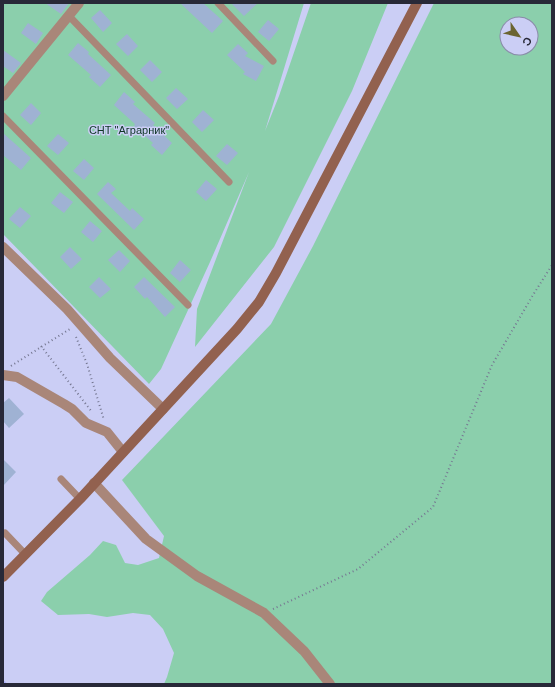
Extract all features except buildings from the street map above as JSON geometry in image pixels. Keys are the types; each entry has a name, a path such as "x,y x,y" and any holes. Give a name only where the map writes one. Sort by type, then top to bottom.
{"main road":[{"path":"3,577 80,499 245,320 265,293 291,246 417,3"}],"street":[{"path":"3,96 79,3"},
{"path":"3,247 67,308 110,358 163,409"},
{"path":"3,375 17,377 72,409 86,423 107,432 123,452"},
{"path":"94,483 146,539 197,576 264,613 304,651 330,684"}],"lane":[{"path":"218,3 273,61"},
{"path":"69,16 229,182"},
{"path":"3,116 188,305"},
{"path":"61,479 80,499"},
{"path":"5,533 26,554"}],"path":[{"path":"264,613 358,569 433,507 492,365 552,265"},
{"path":"3,375 14,364 72,327"},
{"path":"75,334 87,364 107,432"},
{"path":"42,346 93,414"}],"green space":[{"name":"СНТ \"Аграрник\"","path":"3,3 304,3 265,131 279,96 311,3 388,3 352,91 274,247 195,347 197,309 249,172 161,369 149,384 3,234"},
{"path":"434,3 552,3 552,684 164,684 174,653 163,629 150,615 133,613 107,617 89,614 58,615 41,601 47,592 90,555 103,541 116,545 125,563 138,565 159,558 164,536 122,480 271,324 313,246"}]}
